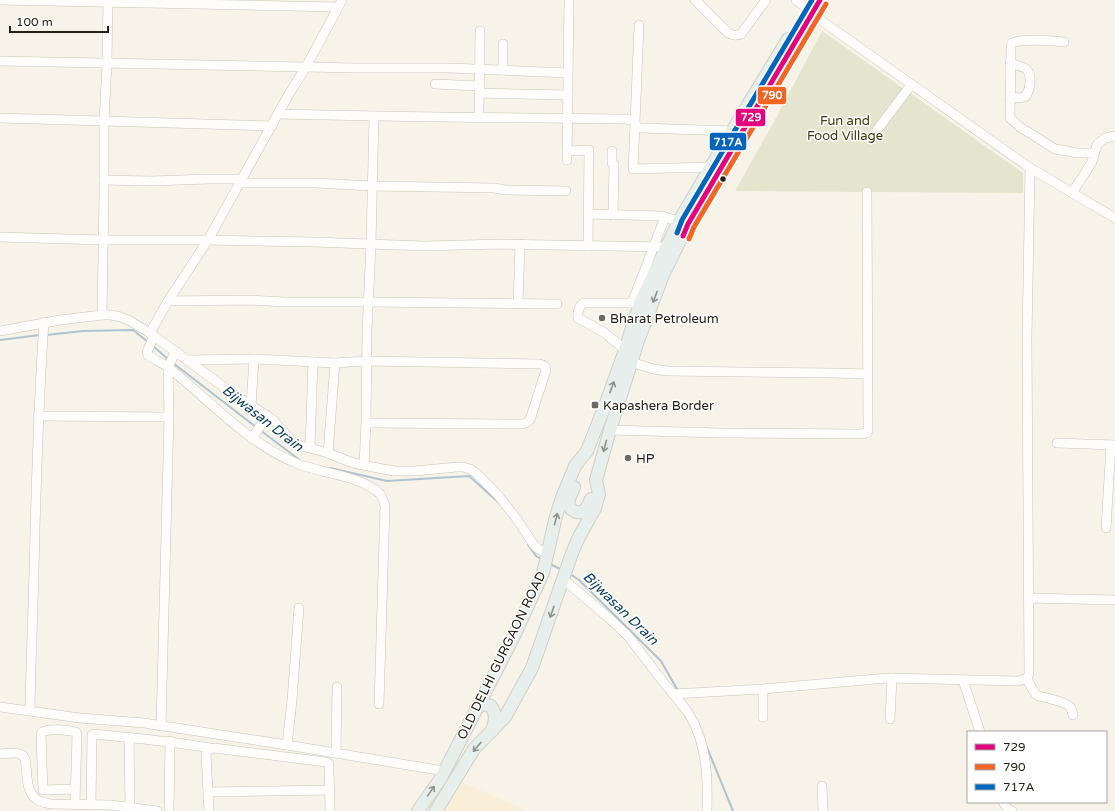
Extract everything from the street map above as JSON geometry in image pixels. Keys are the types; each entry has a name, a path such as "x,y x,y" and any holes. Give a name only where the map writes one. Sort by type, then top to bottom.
{"main road":[{"name":"OLD DELHI GURGAON ROAD","path":"440,810 474,749 505,717 532,668 579,537 595,508 599,494 596,480 631,362 684,223 711,167 732,131 810,8 820,0"},
{"name":"OLD DELHI GURGAON ROAD","path":"418,811 441,778 512,640 543,573 556,516 563,495 575,466 587,451 606,403 625,350 636,303 667,247 684,223 810,8"},
{"path":"587,451 569,499 569,506 573,511 580,513 585,511 589,504 596,480"},
{"path":"476,708 484,704 491,706 495,719 492,730"}],"street":[{"path":"0,0 340,3 306,67 288,94 272,126 208,240 168,301 147,349 148,355 169,366 221,414 275,453 297,464 350,470 364,465 395,471 463,467 476,473 497,494 516,518 534,546 538,548 547,558"},
{"path":"567,160 569,0"},
{"path":"695,0 732,36 741,34 766,0"},
{"path":"796,0 810,8 911,85 1030,168 1115,218"},
{"path":"102,315 104,122 108,1"},
{"path":"639,25 633,169 711,167"},
{"path":"479,118 480,31"},
{"path":"1064,42 1019,40 1012,43 1009,114 1011,120 1045,144 1055,149 1078,153 1094,153"},
{"path":"503,44 503,70"},
{"path":"0,61 480,69 568,73"},
{"path":"1010,63 1024,67 1030,76 1028,93 1026,96 1020,98 1010,98"},
{"path":"435,84 479,90 568,95"},
{"path":"877,130 911,85"},
{"path":"278,114 374,117 429,116 479,118 625,119 632,120 638,128 732,131"},
{"path":"364,465 374,117"},
{"path":"0,118 272,126"},
{"path":"1072,193 1092,162 1097,144 1102,139 1115,136"},
{"path":"567,150 589,150 588,246"},
{"path":"612,151 612,163 614,164 613,215"},
{"path":"674,694 763,690 892,678 1019,681 1026,678 1029,674 1027,339 1030,168"},
{"path":"104,180 151,181 210,179 372,186 566,191"},
{"path":"610,430 721,433 867,433 867,192"},
{"path":"589,214 656,216 665,217 684,223"},
{"path":"625,350 605,333 578,318 580,305 584,303 636,303 653,247 665,217"},
{"path":"0,237 103,240 208,240 424,246 520,244 667,247"},
{"path":"518,304 520,244"},
{"path":"168,301 250,300 286,302 557,304"},
{"path":"0,331 44,322 102,315 121,317 130,321 152,336 175,354 188,360 266,417 276,422 292,441 298,445 328,454 350,470 360,482 375,490 380,495 385,506 379,704"},
{"path":"30,711 38,416 44,322"},
{"path":"162,726 169,366 175,354"},
{"path":"188,360 254,359 313,362 366,361 540,364 546,367 530,420 526,423 366,423"},
{"path":"251,405 254,359"},
{"path":"310,448 313,362"},
{"path":"328,454 335,362"},
{"path":"631,362 653,369 667,371 868,374"},
{"path":"38,416 169,417"},
{"path":"253,437 266,417"},
{"path":"1057,443 1113,445 1111,515 1106,528"},
{"path":"565,574 628,636 688,713 697,730 707,769 707,811"},
{"path":"1028,598 1115,600"},
{"path":"287,745 299,608"},
{"path":"890,718 892,678"},
{"path":"1026,678 1032,690 1038,696 1069,706 1073,715"},
{"path":"963,680 980,731"},
{"path":"336,753 337,687"},
{"path":"763,690 763,717"},
{"path":"0,707 80,718 144,723 444,771"},
{"path":"75,804 76,789 76,732 65,730 45,730 41,735 43,790 76,789"},
{"path":"91,805 92,735 94,734 170,741 210,748 326,762 329,764 330,811"},
{"path":"129,738 130,808"},
{"path":"169,811 170,741"},
{"path":"209,811 206,755 210,748"},
{"path":"0,754 16,753 24,756 26,760 27,783 36,799 51,804 91,805 153,811"},
{"path":"822,786 823,811"},
{"path":"208,792 330,790"},
{"path":"1004,803 1008,809 1012,811"}],"shaded area":[{"path":"449,776 527,811 425,811"}],"green space":[{"name":"Fun and Food Village","path":"822,31 1023,173 1023,193 735,191"}],"waterway":[{"name":"Bijwasan Drain","path":"46,335 83,331 133,330 148,342"},
{"name":"Bijwasan Drain","path":"0,340 40,335"},
{"name":"Bijwasan Drain","path":"153,346 169,360"},
{"name":"Bijwasan Drain","path":"173,363 256,427"},
{"name":"Bijwasan Drain","path":"260,430 301,461"},
{"name":"Bijwasan Drain","path":"330,468 387,481 469,476 498,502"},
{"name":"Bijwasan Drain","path":"528,545 536,556 541,559"},
{"name":"Bijwasan Drain","path":"550,564 562,570"},
{"name":"Bijwasan Drain","path":"570,574 579,580 661,661 677,689"},
{"name":"Bijwasan Drain","path":"706,745 733,811"}],"transit line":[{"name":"717A","path":"677,233 682,220 812,0"},
{"name":"729","path":"683,236 688,224 820,0"},
{"name":"790","path":"689,239 694,227 826,4"}],"place":[{"name":"Bharat Petroleum","path":"602,318"},
{"name":"Kapashera Border","path":"595,405"},
{"name":"HP","path":"628,458"}]}
